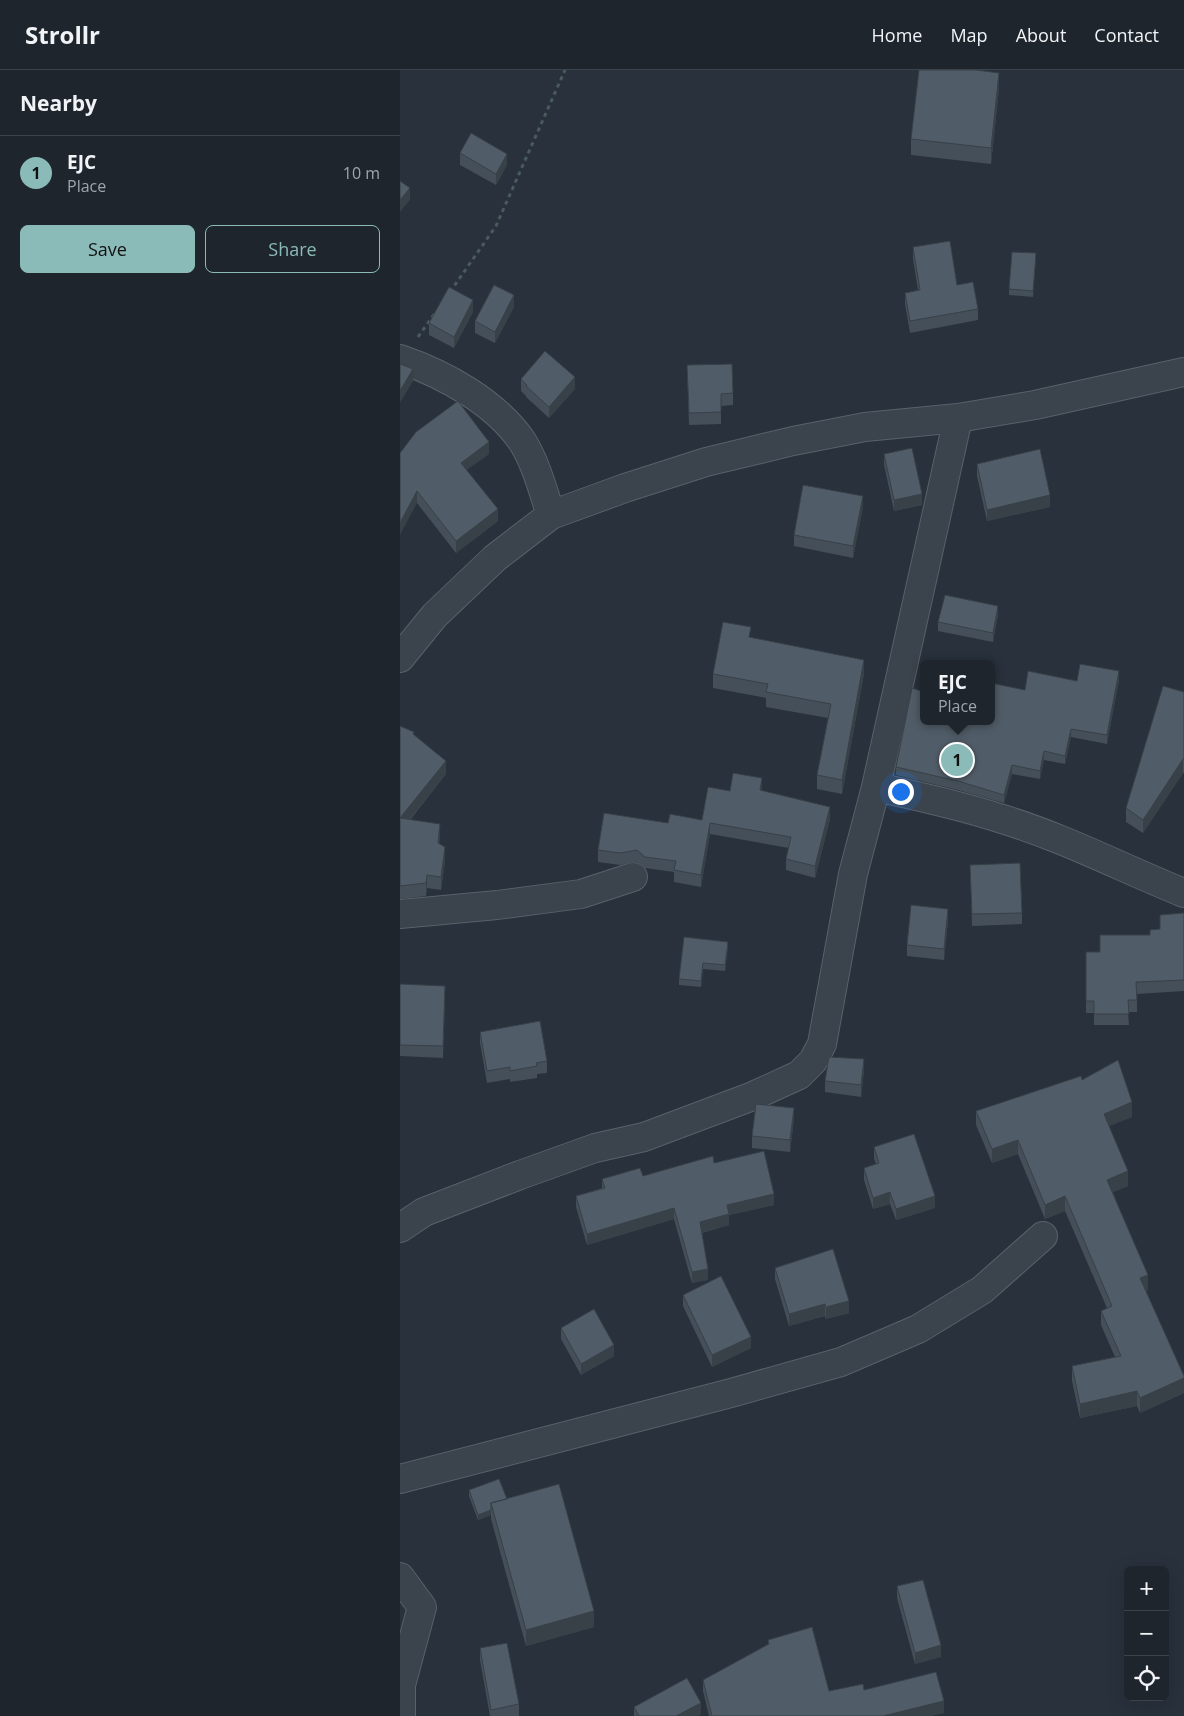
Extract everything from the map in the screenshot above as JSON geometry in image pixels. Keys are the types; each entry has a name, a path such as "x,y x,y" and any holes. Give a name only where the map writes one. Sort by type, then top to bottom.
{"street":[{"path":"401,359 454,382 493,409 522,441 536,470 552,516"},
{"path":"400,658 435,616 495,558 552,516 625,488 706,462 793,441 865,427 958,418 1035,405 1184,372"},
{"path":"400,1228 424,1212 520,1175 595,1148 644,1138 753,1096 799,1075 813,1061 822,1044 853,874 876,787 958,418"},
{"path":"876,787 934,799 1000,818 1081,848 1184,893"},
{"path":"400,914 497,905 581,894 633,877"},
{"path":"400,1479 731,1393 841,1362 918,1329 982,1290 1043,1236"},
{"path":"400,1577 422,1607 402,1685 401,1716"}],"path":[{"path":"446,297 496,226 565,70"},
{"path":"401,359 435,312"}],"building":[{"path":"919,70 976,70 999,73 991,148 911,139"},
{"path":"471,133 507,154 496,174 460,153"},
{"path":"400,181 410,188 400,200"},
{"path":"950,241 957,285 973,282 978,309 910,321 905,293 920,290 913,247"},
{"path":"1012,252 1036,253 1033,291 1009,289"},
{"path":"494,285 514,295 495,332 475,321"},
{"path":"449,287 473,300 454,337 429,323"},
{"path":"545,351 575,377 549,407 521,379"},
{"path":"400,364 413,369 400,391"},
{"path":"732,364 733,393 721,394 721,412 689,413 687,365"},
{"path":"458,401 489,442 461,463 498,509 456,541 417,491 400,523 400,453 416,432"},
{"path":"912,448 922,494 894,500 884,454"},
{"path":"1040,449 1050,495 987,510 977,464"},
{"path":"803,485 863,496 853,546 794,535"},
{"path":"945,595 998,606 993,633 938,622"},
{"path":"723,622 751,627 749,637 864,660 842,780 817,775 831,704 766,692 768,684 713,674"},
{"path":"1080,664 1119,671 1107,735 1071,729 1065,756 1044,751 1040,771 1012,765 1004,795 958,781 896,767 912,688 920,691 920,725 995,725 995,684 1025,690 1028,671 1077,681"},
{"path":"1163,686 1184,692 1184,759 1143,820 1126,808"},
{"path":"400,726 414,732 413,734 446,761 400,818"},
{"path":"733,773 762,778 760,790 830,807 815,866 786,859 791,837 710,823 701,875 674,870 676,861 645,857 637,850 620,853 598,850 604,813 668,823 670,814 702,820 708,787 730,791"},
{"path":"400,818 440,824 438,843 445,847 441,877 427,875 426,883 400,886"},
{"path":"1020,863 1022,913 972,914 970,865"},
{"path":"911,905 948,909 944,949 907,945"},
{"path":"1184,913 1184,980 1136,982 1137,1000 1128,1000 1129,1014 1094,1014 1094,1001 1086,1001 1086,952 1100,952 1100,935 1150,935 1150,930 1160,929 1160,915"},
{"path":"684,937 728,942 725,965 703,963 701,981 679,979"},
{"path":"400,984 445,986 443,1046 400,1045"},
{"path":"540,1021 547,1061 536,1063 537,1066 510,1071 510,1067 487,1071 480,1032"},
{"path":"829,1057 864,1059 861,1085 825,1081"},
{"path":"1118,1060 1132,1102 1104,1114 1128,1171 1107,1180 1148,1275 1140,1278 1184,1378 1140,1398 1137,1391 1080,1404 1072,1366 1121,1356 1101,1311 1112,1306 1065,1196 1045,1205 1018,1140 992,1149 976,1111 1081,1076 1082,1080"},
{"path":"756,1104 794,1108 790,1140 752,1136"},
{"path":"914,1134 935,1196 896,1209 890,1192 873,1198 864,1168 879,1163 874,1147"},
{"path":"764,1151 774,1194 727,1205 729,1214 700,1222 708,1269 692,1272 674,1208 587,1234 576,1196 605,1188 602,1179 640,1168 643,1176 713,1156 714,1163"},
{"path":"833,1249 849,1301 826,1307 825,1304 789,1314 775,1268"},
{"path":"721,1276 751,1337 712,1355 683,1295"},
{"path":"594,1309 614,1345 581,1364 561,1328"},
{"path":"499,1479 507,1499 491,1503 491,1510 478,1515 469,1490"},
{"path":"559,1484 594,1611 526,1630 491,1503"},
{"path":"923,1580 941,1645 915,1653 897,1586"},
{"path":"812,1627 829,1691 863,1684 864,1690 936,1672 944,1701 883,1716 712,1716 703,1680 769,1644 768,1640"},
{"path":"507,1643 519,1704 491,1710 480,1648"},
{"path":"687,1678 701,1703 676,1716 639,1716 634,1707"}],"place":[{"name":"EJC","path":"957,760"}]}
